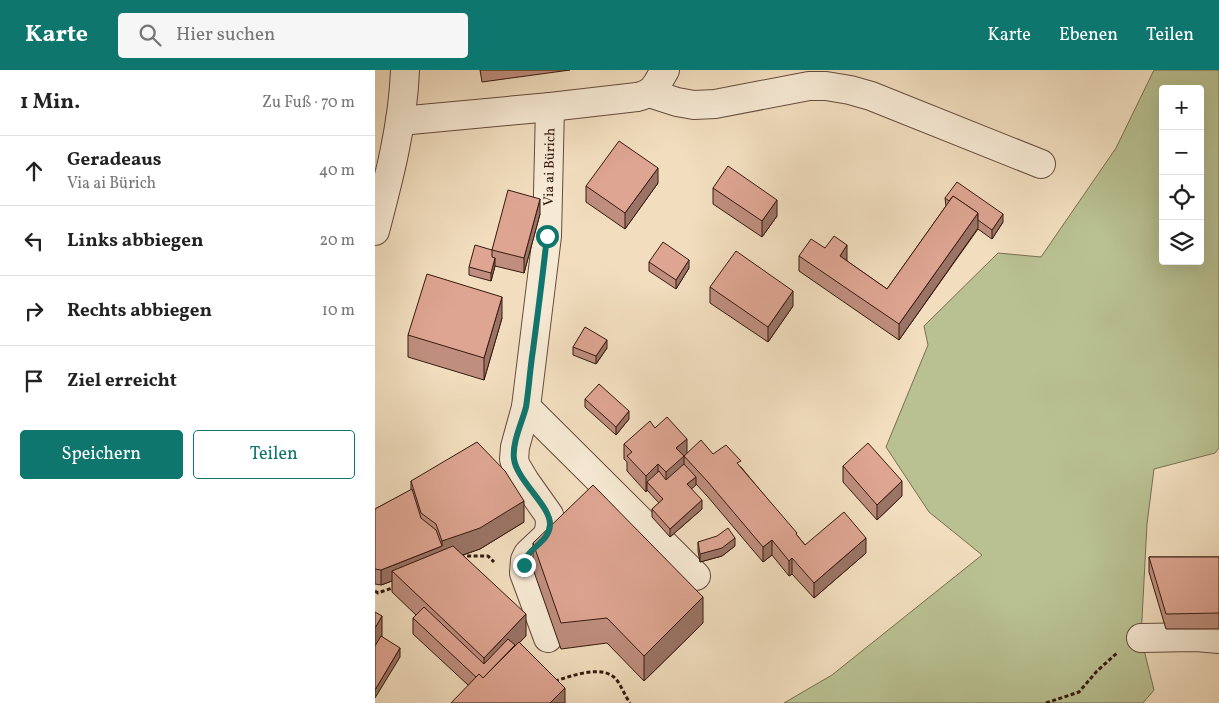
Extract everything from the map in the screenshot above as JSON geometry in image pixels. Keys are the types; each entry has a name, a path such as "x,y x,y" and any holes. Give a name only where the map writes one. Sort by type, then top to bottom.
{"street":[{"path":"375,231 392,169 401,122 405,70"},
{"path":"401,122 637,97 649,93 665,70"},
{"path":"649,93 694,105 715,104 809,86 826,86 850,90 871,96 1041,164"},
{"name":"Via ai Bürich","path":"548,638 525,573 524,565 528,554 549,531 549,515 525,482 516,466 514,458 526,406 547,236 550,107"},
{"path":"526,406 696,576"},
{"path":"1141,638 1196,637 1219,639"}],"path":[{"path":"1047,703 1079,692 1097,671 1114,656 1141,638"}],"green space":[{"path":"1154,70 1219,70 1219,448 1215,453 1154,469 1147,524 1141,638 1154,690 1143,703 784,703 832,675 982,555 929,512 886,447 928,345 924,326 998,253 1041,257 1116,148"}],"building":[{"path":"619,141 658,168 625,213 586,186"},
{"path":"728,166 777,200 762,221 713,188"},
{"path":"957,182 1003,214 992,230 978,220 978,213 953,196 949,201 945,198"},
{"path":"508,190 540,199 524,258 492,250"},
{"path":"953,196 978,213 899,324 799,256 811,239 825,248 834,236 847,245 840,256 887,289"},
{"path":"663,242 689,260 676,280 649,262"},
{"path":"475,245 492,250 492,257 495,258 491,273 469,267"},
{"path":"736,251 793,291 768,327 710,287"},
{"path":"427,274 502,297 484,358 408,335"},
{"path":"585,327 607,340 596,356 573,347"},
{"path":"599,384 629,411 616,427 585,399"},
{"path":"667,417 687,439 676,448 684,456 666,472 658,464 646,476 627,456 632,452 624,444 650,421 655,428"},
{"path":"701,440 713,454 726,445 741,461 737,463 797,533 805,545 844,512 866,538 814,583 792,558 789,561 772,540 763,547 684,456"},
{"path":"477,442 505,471 524,501 480,528 442,541 436,524 421,513 411,481"},
{"path":"868,443 902,481 877,505 843,466"},
{"path":"684,464 696,477 687,484 702,500 670,529 652,509 663,499 647,482 659,471 666,480"},
{"path":"593,485 703,597 644,656 607,618 561,623 533,543"},
{"path":"412,489 421,518 436,530 442,546 381,570 375,569 375,509"},
{"path":"728,528 735,538 722,548 700,554 698,542 717,536"},
{"path":"453,546 526,614 484,658 392,571"},
{"path":"1149,557 1219,557 1219,613 1166,614"},
{"path":"424,607 484,664 508,639 515,645 483,678 479,674 476,677 413,618"},
{"path":"375,612 382,616 375,628"},
{"path":"381,636 400,648 375,690 375,646"},
{"path":"519,642 565,688 550,703 451,703 479,674 483,678"}],"route":[{"path":"524,565 528,554 549,531 550,523 549,515 525,482 516,466 514,458 526,406 547,236"}]}
